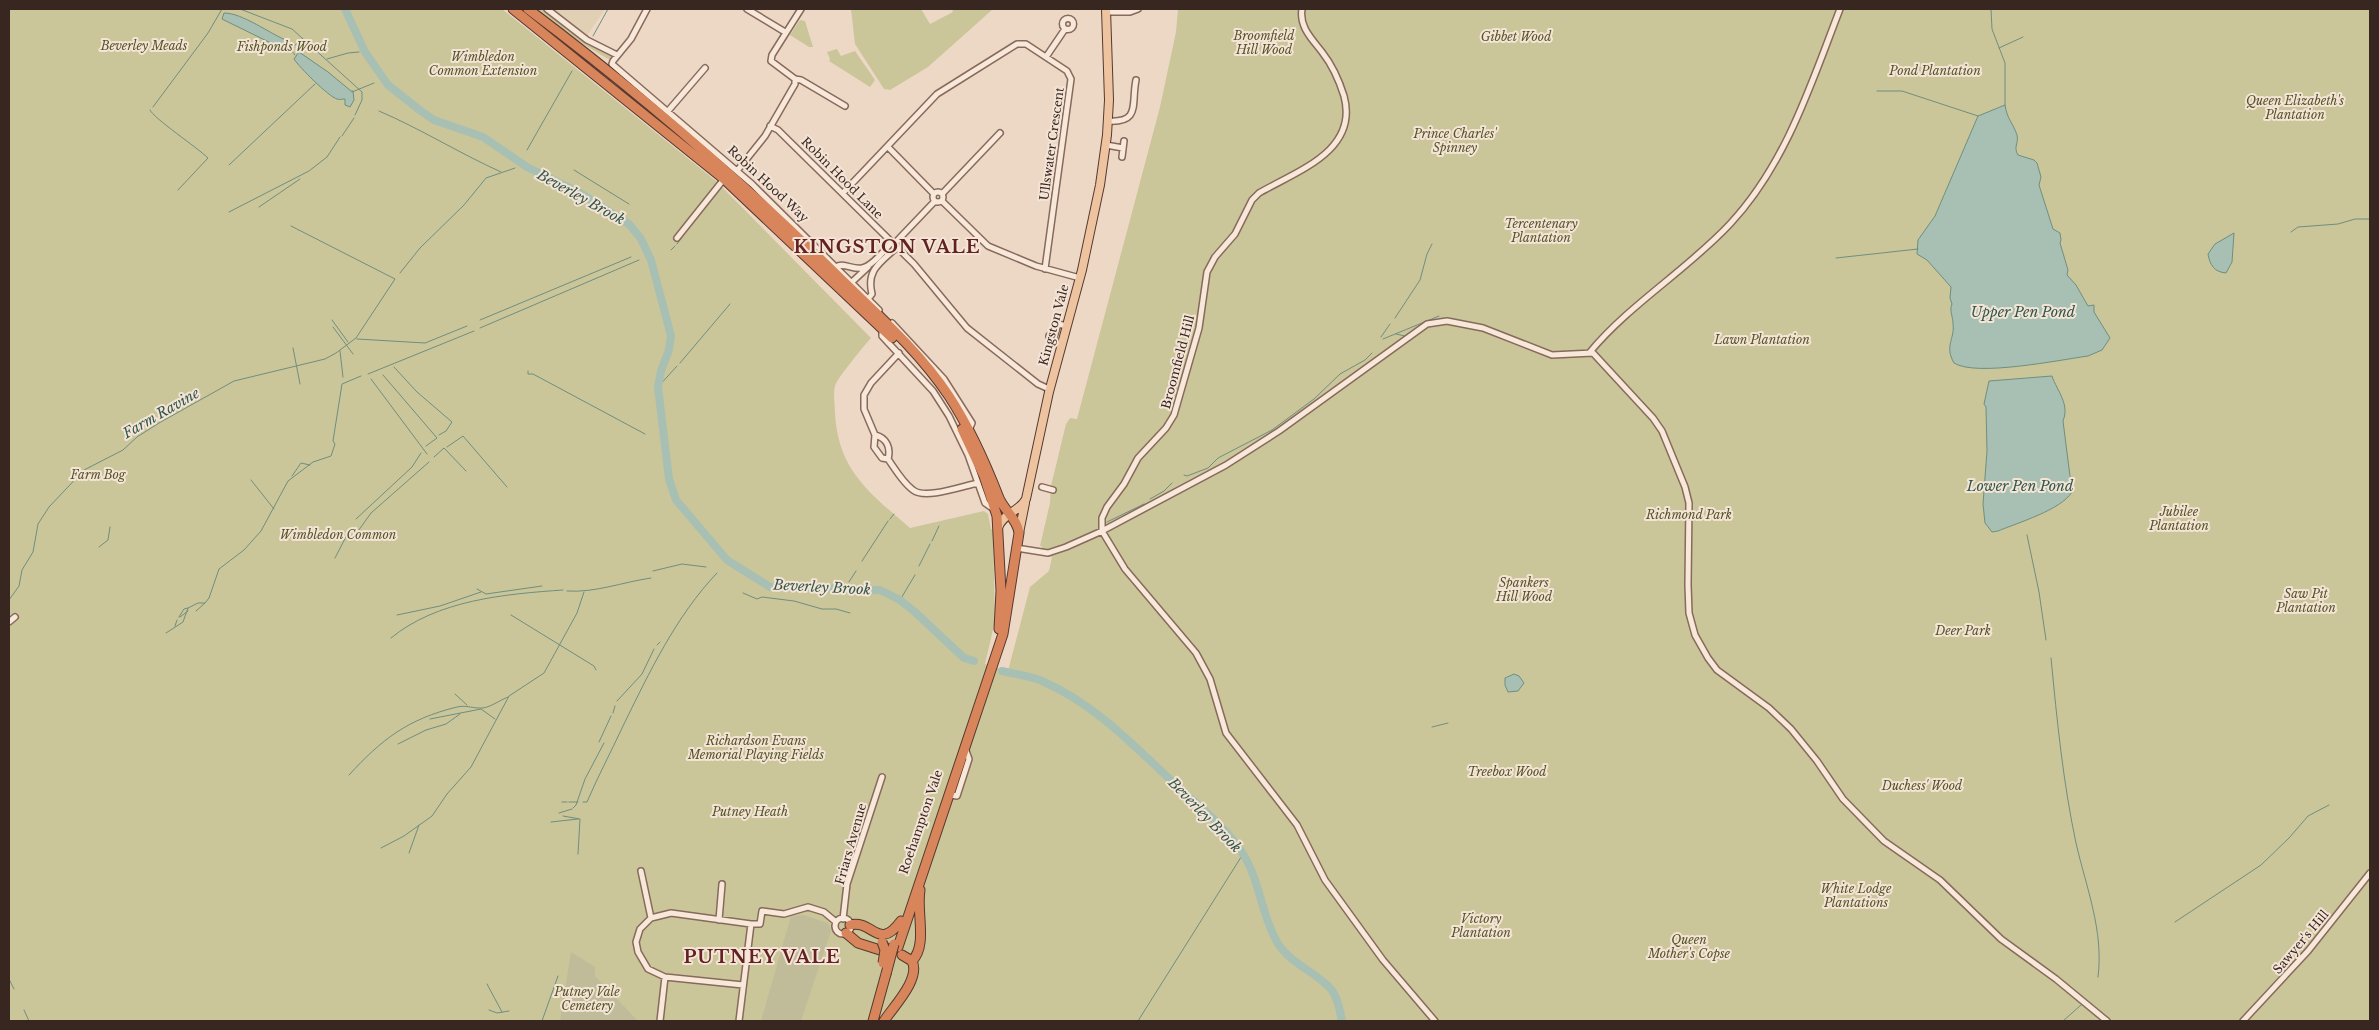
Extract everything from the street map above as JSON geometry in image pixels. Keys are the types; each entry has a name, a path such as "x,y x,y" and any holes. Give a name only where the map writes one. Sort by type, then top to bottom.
{"highway":[{"name":"Robin Hood Way","path":"513,9 724,178 882,328 921,369 951,409 975,455 996,511 998,528"},
{"name":"Robin Hood Way","path":"528,9 599,64 714,160 803,241 886,323 930,370 970,427 1002,506 1009,515"},
{"path":"1000,634 1019,533 1016,523 1009,515"},
{"path":"998,528 1001,603 1000,634"},
{"name":"Roehampton Vale","path":"878,1021 887,971 898,949 930,848 950,795 1000,634"},
{"name":"Roehampton Vale","path":"898,949 901,921 1000,634"},
{"path":"912,961 920,949 919,900 930,848"},
{"path":"881,946 858,943 847,926 860,925 875,932 890,934 901,921"},
{"path":"873,1021 887,971 885,950 881,946 875,932"},
{"path":"884,1021 906,991 914,970 912,961 898,949"}],"main road":[{"name":"Kingston Vale","path":"1019,533 1026,499 1032,485 1049,390 1080,278 1100,185 1108,121 1106,10"},
{"path":"998,528 1001,521 1019,508 1026,499"}],"street":[{"path":"547,9 587,40 618,55 631,39 647,9"},
{"path":"747,9 785,32"},
{"path":"801,9 785,32 772,55 771,61 795,79 801,80 845,106"},
{"path":"1106,10 1130,12 1138,9"},
{"name":"Broomfield Hill","path":"1102,531 1102,518 1107,507 1124,484 1138,458 1166,428 1174,414 1199,328 1207,272 1215,257 1235,234 1252,200 1259,193 1324,156 1334,147 1345,127 1346,109 1341,84 1328,60 1306,32 1302,18 1302,9"},
{"path":"1590,352 1712,242 1756,193 1788,139 1840,9"},
{"path":"1046,57 1065,29"},
{"name":"Ullswater Crescent","path":"843,193 937,94 1017,44 1026,44 1067,72 1071,79 1044,269"},
{"name":"Robin Hood Way","path":"618,55 612,64 737,170 853,282 932,364 958,399 970,427"},
{"path":"668,111 705,68"},
{"path":"737,170 765,136 795,84 795,79"},
{"path":"1108,121 1122,122 1129,119 1134,102 1136,80"},
{"name":"Robin Hood Lane","path":"770,126 778,130 894,244 926,278 967,328 1038,384 1049,390"},
{"path":"942,201 942,194 1000,133"},
{"path":"1122,156 1124,141"},
{"path":"1106,145 1123,148"},
{"path":"888,147 934,194 935,201"},
{"path":"677,238 724,178"},
{"path":"934,194 942,194"},
{"path":"869,298 872,294 869,281 873,271 894,244 935,201 942,201 988,246 1044,269 1080,278"},
{"path":"853,282 868,266 894,244"},
{"path":"836,267 842,264 854,269 868,266"},
{"path":"1049,336 1054,337 1058,321 1067,326"},
{"path":"1016,548 1048,553 1083,540 1226,465 1261,443 1427,324 1447,321 1483,328 1552,355 1590,352 1599,357 1641,404 1662,432 1688,495 1690,514 1688,585 1690,613 1694,635 1708,658 1723,674 1769,708 1791,729 1814,757 1843,800 1884,841 1940,880 2001,939 2107,1021"},
{"name":"Robin Hood Way","path":"882,328 881,334 932,392 949,416 964,446 986,504 996,511"},
{"path":"899,353 871,383 864,395 864,409 875,435 885,440 889,448 888,459 908,486 917,493 934,493 978,483"},
{"path":"875,435 873,441 878,454 882,458 888,459"},
{"path":"1042,487 1053,490"},
{"path":"1102,531 1125,569 1196,653 1210,679 1226,733 1297,825 1325,880 1383,960 1435,1021"},
{"path":"9,622 15,617"},
{"name":"Friars Avenue","path":"847,926 847,884 882,777"},
{"path":"641,871 651,918"},
{"name":"Sawyer's Hill","path":"2244,1021 2308,951 2370,873"},
{"path":"720,920 722,884"},
{"path":"743,985 665,977 648,969 636,947 640,929 651,918 671,913 760,924 762,911 791,913 808,907 824,912 836,922 847,926"},
{"path":"836,922 835,928 838,932 847,926"},
{"path":"739,1021 751,924"},
{"path":"660,1021 665,977"}],"shaded area":[{"path":"551,9 605,9 587,36"}],"green space":[{"path":"9,9 502,9 716,181 871,338 835,386 837,433 842,451 850,466 869,492 910,528 984,511 988,514 991,529 993,529 995,621 985,664 1008,671 1030,587 1049,571 1052,557 1040,555 1042,546 1040,546 1050,503 1051,486 1066,424 1070,418 1077,419 1160,107 1176,32 1178,9 2370,9 2370,1021 9,1021"},
{"path":"534,9 544,9 582,40 613,55 613,58 608,59 598,53"},
{"path":"851,9 921,9 930,24 953,12 952,9 993,9 928,67 890,90 884,89 855,44"},
{"path":"800,20 805,21 813,47 809,47 790,35"},
{"path":"837,49 841,56 855,51 875,80 870,87 829,61 827,52"},
{"path":"803,915 828,923 831,931 801,1021 761,1021 791,916"},
{"name":"Putney Vale Cemetery","path":"571,952 595,967 595,976 638,1021 560,1021"}],"water":[{"path":"224,13 239,16 288,41 291,45 291,52 284,52 277,46 222,19"},
{"path":"299,52 353,91 354,100 350,107 345,105 345,99 333,97 321,88 302,68 294,59"},
{"name":"Upper Pen Pond","path":"2005,105 2017,135 2016,150 2018,155 2034,160 2037,163 2041,177 2039,185 2053,229 2060,233 2060,243 2068,270 2067,275 2076,285 2088,306 2094,305 2094,312 2110,338 2102,350 2088,356 1998,368 1965,367 1954,363 1950,352 1953,329 1950,298 1951,287 1927,260 1917,254 1918,240 1935,216 1978,116"},
{"path":"2234,233 2232,262 2226,273 2218,271 2211,265 2208,254 2215,244"},
{"name":"Lower Pen Pond","path":"2052,376 2064,403 2065,415 2063,421 2072,492 2066,499 2049,510 1992,532 1985,523 1983,504 1987,451 1986,407 1984,404 1989,381"},
{"path":"1514,674 1519,676 1524,683 1518,691 1508,692 1505,678"}],"waterway":[{"path":"153,107 208,33 222,9"},
{"path":"240,9 292,29 362,92 362,100 355,115"},
{"name":"Beverley Brook","path":"345,9 365,52 388,85 421,111 434,120 483,137 527,167 580,193 629,224 641,239 651,260 671,336 669,350 661,371 658,387 669,479 676,500 727,560 770,587 880,590 900,600 964,658 974,661"},
{"path":"593,36 608,9"},
{"path":"1991,9 1992,29 2005,63 2005,105"},
{"path":"1999,48 2023,37"},
{"path":"292,47 303,40"},
{"path":"291,50 295,55"},
{"path":"327,59 359,52"},
{"path":"527,150 572,71"},
{"path":"352,92 374,83"},
{"path":"229,165 315,84"},
{"path":"1877,91 1902,91 1978,116"},
{"path":"150,110 208,158 178,190"},
{"path":"379,111 501,172"},
{"path":"342,136 354,118"},
{"path":"229,212 309,171 327,157 340,137"},
{"path":"400,273 420,248 464,205 486,178 515,168"},
{"path":"574,170 629,204"},
{"path":"259,207 300,179"},
{"path":"2291,232 2298,227 2338,224 2355,219 2370,219"},
{"name":"Farm Ravine","path":"9,600 19,586 22,570 33,552 38,524 49,507 84,470 123,450 137,437 159,423 234,381 325,359 356,338 395,279 291,226"},
{"path":"677,244 682,237"},
{"path":"1395,318 1420,280 1427,254 1432,244"},
{"path":"671,250 675,246"},
{"path":"1836,258 1918,249"},
{"path":"480,320 631,257"},
{"path":"480,328 639,260"},
{"path":"680,363 730,304"},
{"path":"1383,339 1439,316"},
{"path":"332,320 348,342"},
{"path":"1381,337 1390,324"},
{"path":"357,339 425,343 467,326"},
{"path":"333,327 353,354"},
{"path":"368,374 474,331"},
{"path":"1396,334 1405,336"},
{"name":"Farm Ravine","path":"293,348 300,384"},
{"path":"340,351 343,377"},
{"path":"1184,475 1187,476 1208,468 1218,458 1272,430 1314,399 1340,374 1365,360 1372,353"},
{"path":"658,387 677,366"},
{"path":"394,367 417,392 452,422 446,431 439,435"},
{"path":"528,371 528,374 533,374 645,434"},
{"path":"383,375 437,438 426,446"},
{"path":"166,633 183,622 188,608 198,603 205,603 209,598 219,569 244,550 261,531 288,481 313,462 331,456 335,444 333,441 342,384 361,376"},
{"path":"371,379 427,454"},
{"path":"447,447 463,436 507,487"},
{"path":"434,457 444,448 466,471"},
{"path":"356,519 412,467 421,453"},
{"path":"351,541 371,513 429,462"},
{"path":"292,476 301,463 310,465"},
{"path":"251,480 274,509"},
{"path":"1150,499 1164,491 1172,483"},
{"path":"1107,522 1144,504"},
{"path":"890,519 894,514"},
{"path":"862,561 888,521"},
{"path":"932,541 939,526"},
{"path":"99,547 108,540 110,527"},
{"path":"335,558 349,531"},
{"path":"2027,535 2039,592 2046,640"},
{"path":"919,566 930,544"},
{"path":"653,571 682,564 706,567"},
{"path":"849,582 856,571"},
{"path":"583,802 587,802 664,646 702,590 717,573"},
{"path":"900,600 915,575"},
{"path":"567,591 598,589 651,578"},
{"path":"477,589 486,594 542,586"},
{"path":"391,638 409,625 450,607 495,597 563,590"},
{"path":"397,615 440,606 481,592"},
{"path":"381,848 404,836 432,816 447,794 471,767 509,696 544,673 577,613 584,592"},
{"path":"743,593 757,599 762,597 794,601 822,609 836,609 850,613"},
{"path":"196,611 205,603"},
{"path":"179,617 184,609 188,608"},
{"path":"180,617 188,611"},
{"path":"511,615 594,666 596,670"},
{"path":"175,626 177,620"},
{"path":"657,645 660,642"},
{"path":"617,701 642,674 654,649"},
{"path":"2051,658 2067,797 2096,926 2099,960 2098,977"},
{"name":"Beverley Brook","path":"1002,671 1042,681 1081,702 1115,728 1222,827 1237,845 1249,864 1267,920 1277,942 1282,950 1331,989 1337,1000 1342,1021"},
{"path":"455,694 467,705"},
{"path":"349,775 373,751 410,724 457,707 483,708 508,697"},
{"path":"613,713 615,706"},
{"path":"430,719 481,709 495,719"},
{"path":"398,744 426,730 446,724 460,714"},
{"path":"599,742 611,716"},
{"path":"1432,727 1448,723"},
{"path":"573,808 576,805 585,779 604,743"},
{"path":"562,802 567,802"},
{"path":"569,802 578,802"},
{"path":"2175,922 2261,865 2289,838 2308,816 2329,805"},
{"path":"559,813 572,809"},
{"path":"563,816 580,819 578,854"},
{"path":"551,822 578,819"},
{"path":"409,853 419,825"},
{"path":"1138,1021 1243,854"},
{"path":"542,1021 558,976"},
{"path":"9,979 14,989"},
{"path":"487,984 502,1012"},
{"path":"2063,1021 2081,1005"},
{"path":"24,1010 29,1021"},
{"path":"489,1010 497,1013 509,1011"}],"district":[{"name":"KINGSTON VALE","path":"887,247"},
{"name":"PUTNEY VALE","path":"762,957"}],"park label":[{"name":"Gibbet Wood","path":"1516,37"},
{"name":"Broomfield Hill Wood","path":"1264,43"},
{"name":"Beverley Meads","path":"144,46"},
{"name":"Fishponds Wood","path":"282,47"},
{"name":"Wimbledon Common Extension","path":"483,64"},
{"name":"Pond Plantation","path":"1935,71"},
{"name":"Queen Elizabeth's Plantation","path":"2295,108"},
{"name":"Prince Charles' Spinney","path":"1455,141"},
{"name":"Tercentenary Plantation","path":"1541,231"},
{"name":"Lawn Plantation","path":"1762,340"},
{"name":"Farm Bog","path":"98,475"},
{"name":"Richmond Park","path":"1689,515"},
{"name":"Jubilee Plantation","path":"2179,519"},
{"name":"Wimbledon Common","path":"338,535"},
{"name":"Spankers Hill Wood","path":"1524,590"},
{"name":"Saw Pit Plantation","path":"2306,601"},
{"name":"Deer Park","path":"1963,631"},
{"name":"Richardson Evans Memorial Playing Fields","path":"756,748"},
{"name":"Treebox Wood","path":"1507,772"},
{"name":"Duchess' Wood","path":"1922,786"},
{"name":"Putney Heath","path":"750,812"},
{"name":"White Lodge Plantations","path":"1856,896"},
{"name":"Victory Plantation","path":"1481,926"},
{"name":"Queen Mother's Copse","path":"1689,947"}]}
